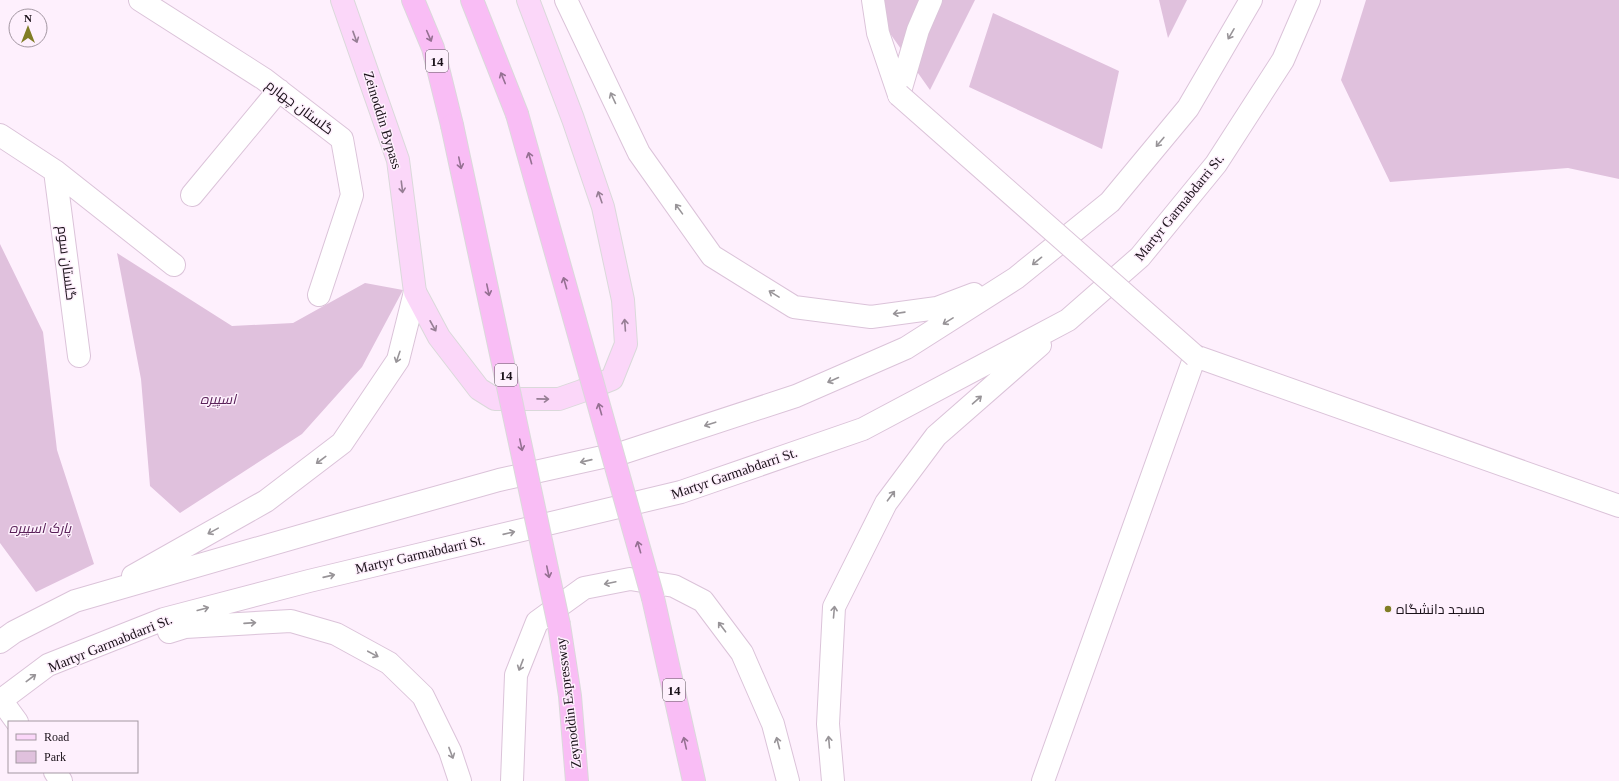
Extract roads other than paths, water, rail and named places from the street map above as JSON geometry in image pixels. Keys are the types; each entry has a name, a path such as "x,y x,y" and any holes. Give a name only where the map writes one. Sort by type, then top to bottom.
{"highway":[{"name":"Zeynoddin Expressway","path":"413,0 433,48 452,125 559,626 570,696 577,781"},
{"name":"14","path":"472,0 517,114 653,598 694,781"}],"main road":[{"name":"گلستان چهارم","path":"140,0 279,90 342,139 352,195 319,295"},
{"name":"Zeinoddin Bypass","path":"342,0 398,160 415,292"},
{"path":"415,292 439,337 479,389 495,399 559,399 612,379 626,344 623,300 603,207 573,119 528,0"},
{"path":"566,0 639,153 712,256 794,307 871,317 937,308 1016,278"},
{"path":"873,0 878,33 899,95 1195,356 1619,506"},
{"path":"899,95 918,30 931,0"},
{"path":"0,642 14,632 75,602 99,594 499,480 625,452 796,396 906,348 1016,278 1110,202 1188,108 1251,0"},
{"name":"Martyr Garmabdarri St.","path":"1,701 48,665 171,617 317,579 681,492 863,429 1068,320 1140,257 1216,164 1282,60 1309,0"},
{"path":"192,195 279,90"},
{"path":"0,135 55,171 174,265"},
{"name":"گلستان سوم","path":"55,171 79,356"},
{"path":"99,594 266,501 342,443 398,360 415,292"},
{"path":"833,781 828,724 834,607 886,503 936,436 1068,320"},
{"path":"1042,781 1195,356"},
{"path":"512,781 516,675 537,622 584,588 630,579 674,586 702,601 742,653 773,724 788,781"},
{"path":"48,665 185,627 291,621 336,634 389,663 395,668 424,696 450,751 460,781"},
{"path":"1,701 16,721"},
{"path":"56,773 62,781"}],"place":[{"name":"مسجد دانشگاه","path":"1388,609"}],"park label":[{"name":"اسپیره","path":"218,399"},
{"name":"پارک اسپیره","path":"40,528"}]}
